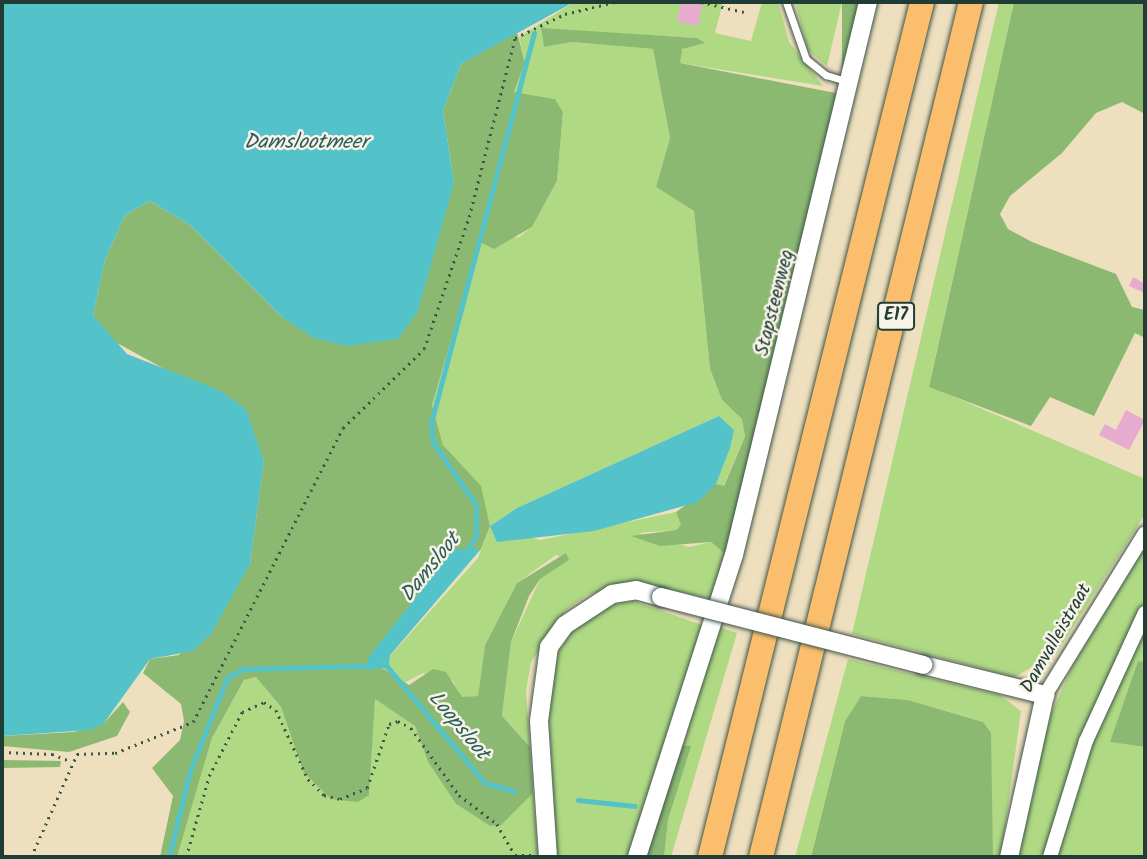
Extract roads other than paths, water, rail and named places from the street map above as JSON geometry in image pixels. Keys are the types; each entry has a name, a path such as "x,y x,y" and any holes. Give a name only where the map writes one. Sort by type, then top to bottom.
{"highway":[{"name":"E17","path":"710,851 922,2"},
{"name":"E17","path":"761,857 767,845 971,2"}],"street":[{"name":"Stapsteenweg","path":"637,857 734,555 868,2"},
{"name":"Damvalleistraat","path":"1009,857 1045,695 1145,533"},
{"path":"548,856 538,721 549,647 565,625 612,594 636,590 1045,695"},
{"path":"1050,857 1086,741 1145,613"}],"lane":[{"path":"786,2 806,59 826,75 849,82"}],"water":[{"name":"Damslootmeer","path":"2,2 574,2 461,64 443,111 454,183 418,311 398,339 346,346 314,338 283,318 190,225 150,201 125,215 105,260 93,315 127,354 219,390 246,409 264,461 250,564 211,634 193,651 150,659 104,723 90,730 2,736"},
{"path":"719,416 734,430 730,448 716,484 698,502 594,531 497,542 490,526 517,508"},
{"path":"454,549 481,549 380,667 367,671 368,658"}],"waterway":[{"name":"Damsloot","path":"466,553 476,536 476,505 433,443 431,423 534,33"},
{"name":"Damsloot","path":"169,857 190,771 227,678 243,669 386,665 387,653"},
{"name":"Loopsloot","path":"386,665 485,783 515,791"},
{"name":"Loopsloot","path":"578,800 635,806"}]}
